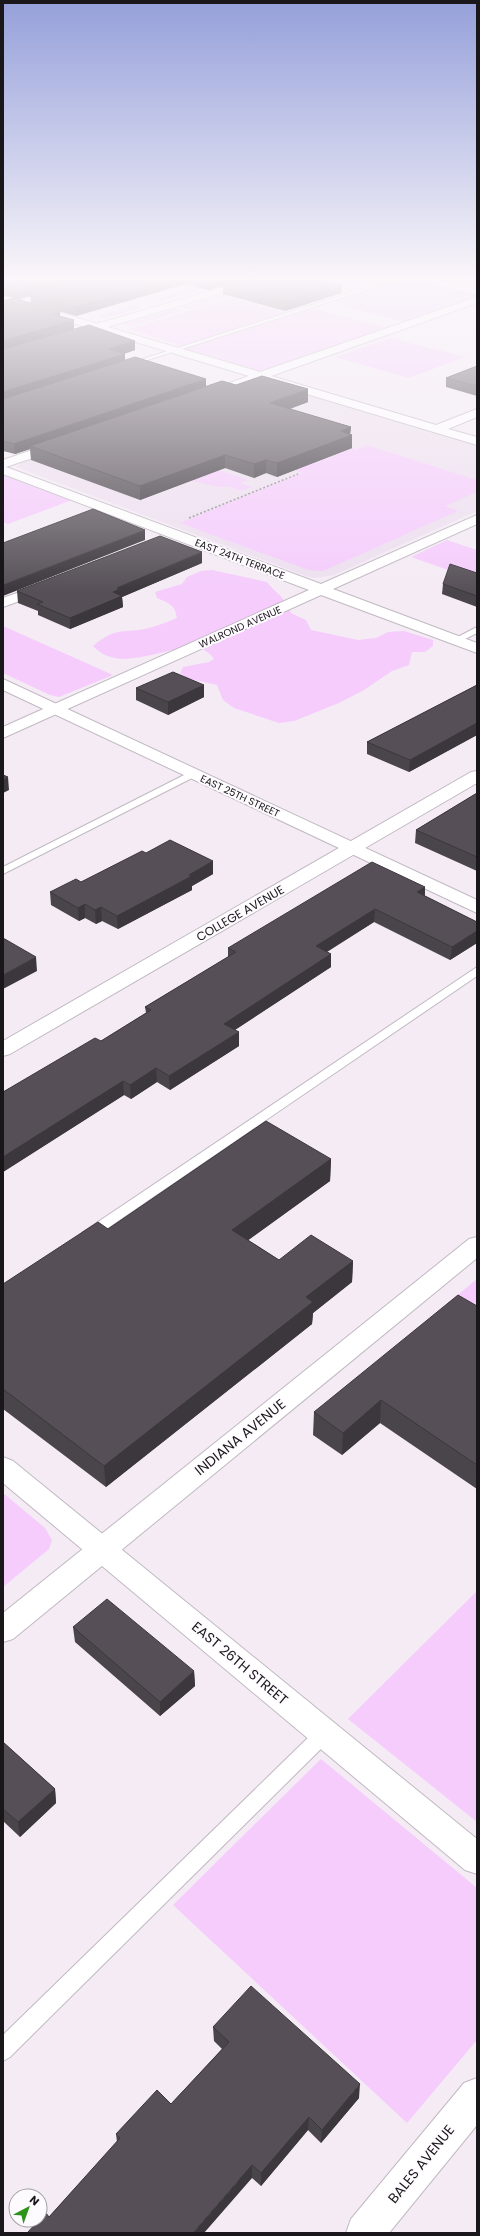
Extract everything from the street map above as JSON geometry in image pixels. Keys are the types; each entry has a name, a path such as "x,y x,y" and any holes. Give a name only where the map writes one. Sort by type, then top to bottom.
{"street":[{"path":"192,399 235,384"},
{"path":"287,384 477,441"},
{"path":"437,429 477,413"},
{"path":"3,464 67,442"},
{"name":"EAST 24TH TERRACE","path":"3,470 477,648"},
{"name":"WALROND AVENUE","path":"3,733 477,519"},
{"path":"156,542 176,534"},
{"path":"3,603 59,581"},
{"name":"EAST 25TH STREET","path":"3,684 477,907"},
{"name":"COLLEGE AVENUE","path":"3,1050 477,776"},
{"name":"INDIANA AVENUE","path":"3,1630 477,1245"},
{"name":"EAST 26TH STREET","path":"3,1468 477,1859"},
{"name":"BALES AVENUE","path":"365,2233 477,2096"}],"lane":[{"path":"456,640 477,630"},
{"path":"3,871 192,774"},
{"path":"75,1244 477,971"},
{"path":"3,2050 325,1733"}],"path":[{"path":"187,518 298,474"}],"shaded area":[{"path":"248,384 274,384 477,446 477,511 334,575 315,578 306,576 16,467 22,462"},
{"path":"367,445 477,480 477,492 445,506 458,511 323,571 309,570 180,523 302,473 294,470 352,448 356,450"},
{"path":"218,470 248,480 240,483 251,487 240,490 232,487 221,487 191,480"},
{"path":"3,474 72,500 8,524 3,522"},
{"path":"447,540 477,550 477,580 411,557"},
{"path":"212,570 267,582 283,599 291,613 306,620 311,630 358,640 376,638 388,632 404,631 433,640 433,646 425,652 412,652 409,665 392,671 364,690 339,703 294,721 279,723 234,708 223,700 217,685 186,678 180,673 183,667 209,662 214,659 204,650 190,648 123,659 107,656 93,646 114,633 149,628 177,618 173,607 157,598 155,592 182,584 187,577 201,571"},
{"path":"3,626 113,675 59,697 50,695 3,673"},
{"path":"477,1279 477,1322 447,1304"},
{"path":"3,1493 45,1528 52,1540 49,1549 3,1587"},
{"path":"477,1591 477,1822 348,1719"},
{"path":"321,1759 477,1888 477,2040 407,2123 173,1905"}],"building":[{"path":"3,384 28,384 3,392"},
{"path":"49,384 190,384 14,444 3,441 3,399"},
{"path":"212,384 292,384 308,389 270,403 351,427 341,431 352,435 277,463 266,460 254,464 225,455 140,486 30,446"},
{"path":"93,509 145,530 3,585 3,543"},
{"path":"160,536 202,552 117,588 120,589 113,592 122,596 70,618 37,604 43,602 17,591"},
{"path":"450,564 477,573 477,596 443,584"},
{"path":"173,672 204,685 168,702 136,688"},
{"path":"477,685 477,723 410,760 367,742"},
{"path":"3,775 8,777 3,780"},
{"path":"477,793 477,857 416,830"},
{"path":"170,840 213,861 189,875 192,876 117,916 101,907 95,910 85,904 78,908 50,892 76,879 81,882 142,851 146,853"},
{"path":"372,862 425,887 417,892 477,922 477,931 452,947 375,909 316,946 331,954 224,1024 239,1032 169,1076 156,1068 130,1085 123,1081 3,1157 3,1092 95,1038 101,1041 151,1010 145,1007 236,952 228,948"},
{"path":"3,938 36,957 3,975"},
{"path":"266,1121 331,1159 232,1230 279,1260 311,1235 353,1261 306,1297 313,1302 104,1466 3,1389 3,1284 98,1222 108,1229"},
{"path":"458,1295 477,1306 477,1465 381,1400 343,1433 314,1412"},
{"path":"107,1599 194,1671 160,1702 73,1627"},
{"path":"3,1742 55,1789 18,1822 3,1809"},
{"path":"251,1986 360,2084 322,2130 309,2117 261,2173 252,2165 193,2233 27,2233 32,2228 48,2228 48,2216 49,2217 120,2138 116,2134 157,2090 171,2104 229,2042 213,2027"}]}
